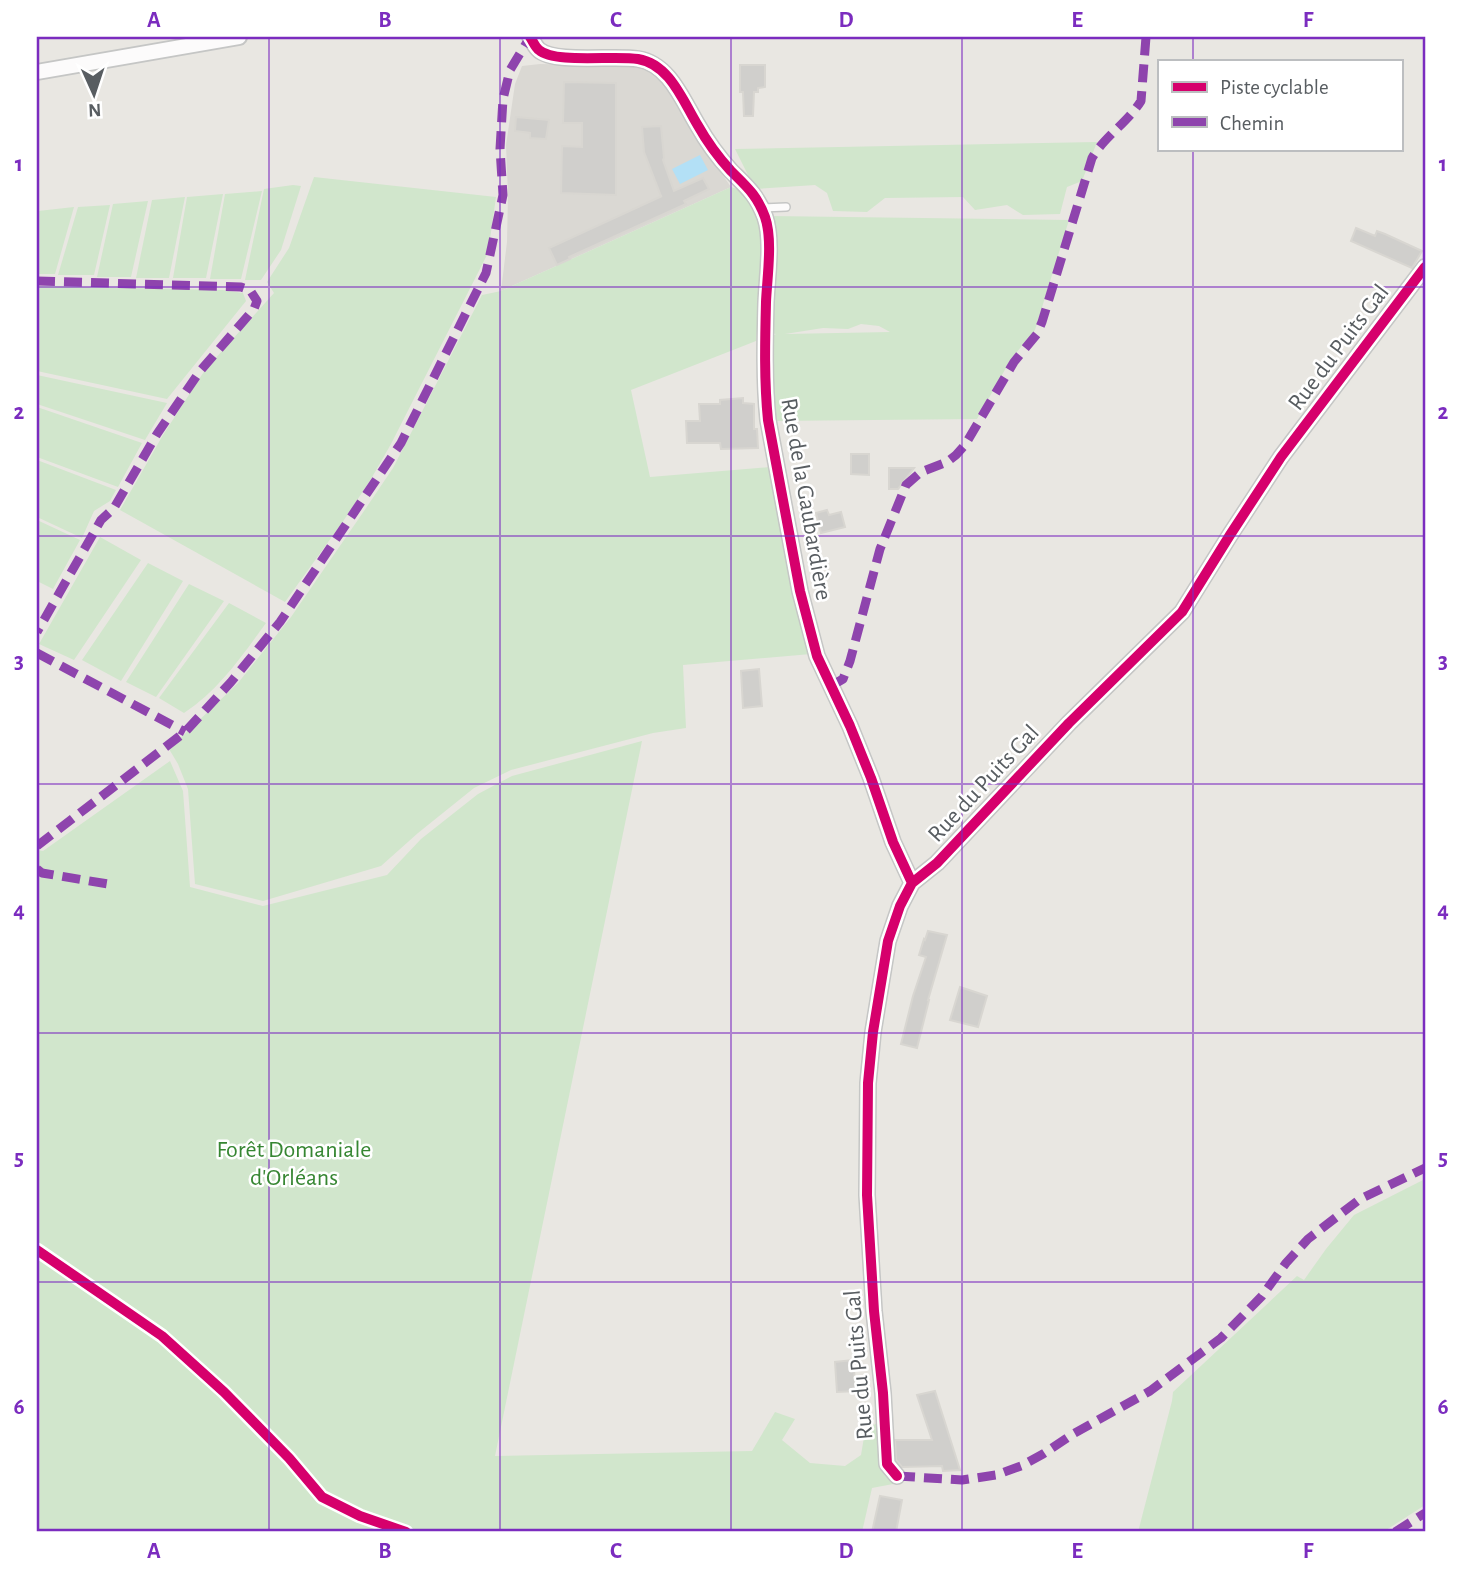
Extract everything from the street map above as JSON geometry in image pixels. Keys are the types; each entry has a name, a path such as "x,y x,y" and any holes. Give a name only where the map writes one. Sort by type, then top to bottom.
{"street":[{"path":"37,72 239,37"},
{"name":"Rue de la Gaubardière","path":"530,37 540,52 555,57 639,59 664,71 702,133 731,170 746,184 767,220 769,261 765,383 768,420 800,591 817,656 850,726 893,842 912,883"},
{"name":"Rue du Puits Gal","path":"897,1476 887,1464 867,1195 868,1083 873,1032 888,942 900,906 912,883 937,863 1069,723 1182,612 1281,457 1425,267"}],"lane":[{"path":"761,208 786,207"}],"shaded area":[{"path":"522,66 640,66 661,79 686,122 731,187 501,291 507,242 506,145 515,84"}],"green space":[{"path":"1097,142 1082,181 1067,187 1060,214 1023,215 1007,205 975,210 963,197 885,198 867,212 833,211 827,193 815,185 755,189 735,149"},
{"path":"314,177 496,197 488,253 391,444 344,520 285,602 120,510 163,435 205,370 274,293 267,282 289,248"},
{"path":"301,186 281,250 261,280 245,280 264,189"},
{"path":"731,187 746,192 759,216 762,231 763,278 756,341 631,390 650,477 770,467 811,654 683,665 686,728 653,733 511,770 474,788 381,866 263,901 195,884 188,789 169,749 238,683 291,617 393,468 482,295 501,291"},
{"path":"262,191 241,279 210,279 225,194"},
{"path":"223,194 206,278 173,278 187,197"},
{"path":"185,197 169,278 136,278 152,200"},
{"path":"148,201 131,277 97,277 113,204"},
{"path":"110,205 94,275 58,275 78,207"},
{"path":"74,207 55,274 37,274 38,211"},
{"path":"770,216 1069,220 1035,330 1011,359 977,419 771,421 768,338 776,334 769,333","holes":["861,324 879,326 890,332 785,334 823,328 848,329"]},
{"path":"37,286 223,290 243,293 246,301 167,399 37,371"},
{"path":"37,375 167,403 145,440 37,404"},
{"path":"37,407 142,443 118,487 37,457"},
{"path":"37,460 116,490 110,501 94,511 82,538 37,517"},
{"path":"37,520 80,540 53,589 37,581"},
{"path":"100,537 141,560 74,660 39,644"},
{"path":"148,563 183,581 121,681 82,660"},
{"path":"189,584 224,601 156,697 126,682"},
{"path":"229,603 266,623 219,683 184,713 159,698"},
{"name":"Forêt Domaniale d'Orléans","path":"642,741 495,1456 752,1451 775,1412 795,1419 782,1440 810,1463 845,1466 861,1455 865,1431 890,1414 893,1484 872,1488 862,1532 37,1532 37,850 43,851 170,761 183,791 190,887 263,906 387,875 421,839 478,794 512,776"},
{"path":"1425,1179 1425,1505 1383,1532 1138,1532 1173,1392 1297,1276 1304,1280 1354,1215"}],"water":[{"path":"700,155 708,170 680,184 672,169"}],"building":[{"path":"740,65 765,65 765,87 754,92 753,116 744,116 743,92 740,92"},
{"path":"564,82 616,83 616,195 561,193 562,146 582,147 582,123 563,123"},
{"path":"516,117 549,120 546,139 530,138 530,133 515,131"},
{"path":"661,126 663,160 674,191 703,178 709,189 684,201 686,204 569,257 570,259 557,265 549,248 662,196 644,152 642,127"},
{"path":"1356,228 1375,236 1377,231 1422,251 1412,268 1351,241"},
{"path":"743,398 743,403 754,404 754,429 757,429 758,448 721,449 720,443 687,443 686,421 700,421 699,404 720,404 720,400"},
{"path":"851,454 869,454 869,475 851,474"},
{"path":"889,468 914,468 898,489 889,489"},
{"path":"827,510 829,515 841,512 845,527 821,533 816,513"},
{"path":"759,669 762,706 743,708 741,671"},
{"path":"928,931 947,935 917,1048 901,1044 926,957 919,955"},
{"path":"960,987 987,996 978,1027 950,1020"},
{"path":"853,1360 856,1391 837,1392 835,1362"},
{"path":"935,1391 960,1470 943,1471 942,1466 902,1467 896,1460 895,1440 932,1440 917,1395"},
{"path":"880,1496 902,1500 896,1532 872,1532"}],"marked path":[{"path":"37,846 185,732 231,682 280,622 401,443 486,273 503,195 500,149 503,99 510,70 530,37"},
{"path":"831,686 843,679 850,661 880,549 906,485 921,472 947,462 965,445 1014,362 1037,334 1092,158 1141,101 1146,37"},
{"path":"37,281 241,287 250,290 257,301 254,309 200,371 157,434 114,508 101,520 37,632"},
{"path":"37,653 185,732"},
{"path":"37,869 42,873 108,884"},
{"path":"897,1476 962,1480 996,1475 1043,1454 1150,1391 1221,1338 1262,1296 1308,1239 1360,1199 1425,1168"},
{"path":"1395,1532 1425,1513"}],"cycle path":[{"path":"530,37 538,49 558,57 638,59 658,68 674,84 712,148 751,192 762,209 769,248 765,346 768,420 800,591 817,656 850,726 893,842 912,883"},
{"path":"897,1476 887,1464 867,1195 868,1083 873,1032 888,941 900,906 912,883 937,863 1069,723 1182,612 1281,457 1425,267"},
{"path":"37,1250 162,1336 224,1392 289,1458 322,1497 360,1516 406,1532"}]}
